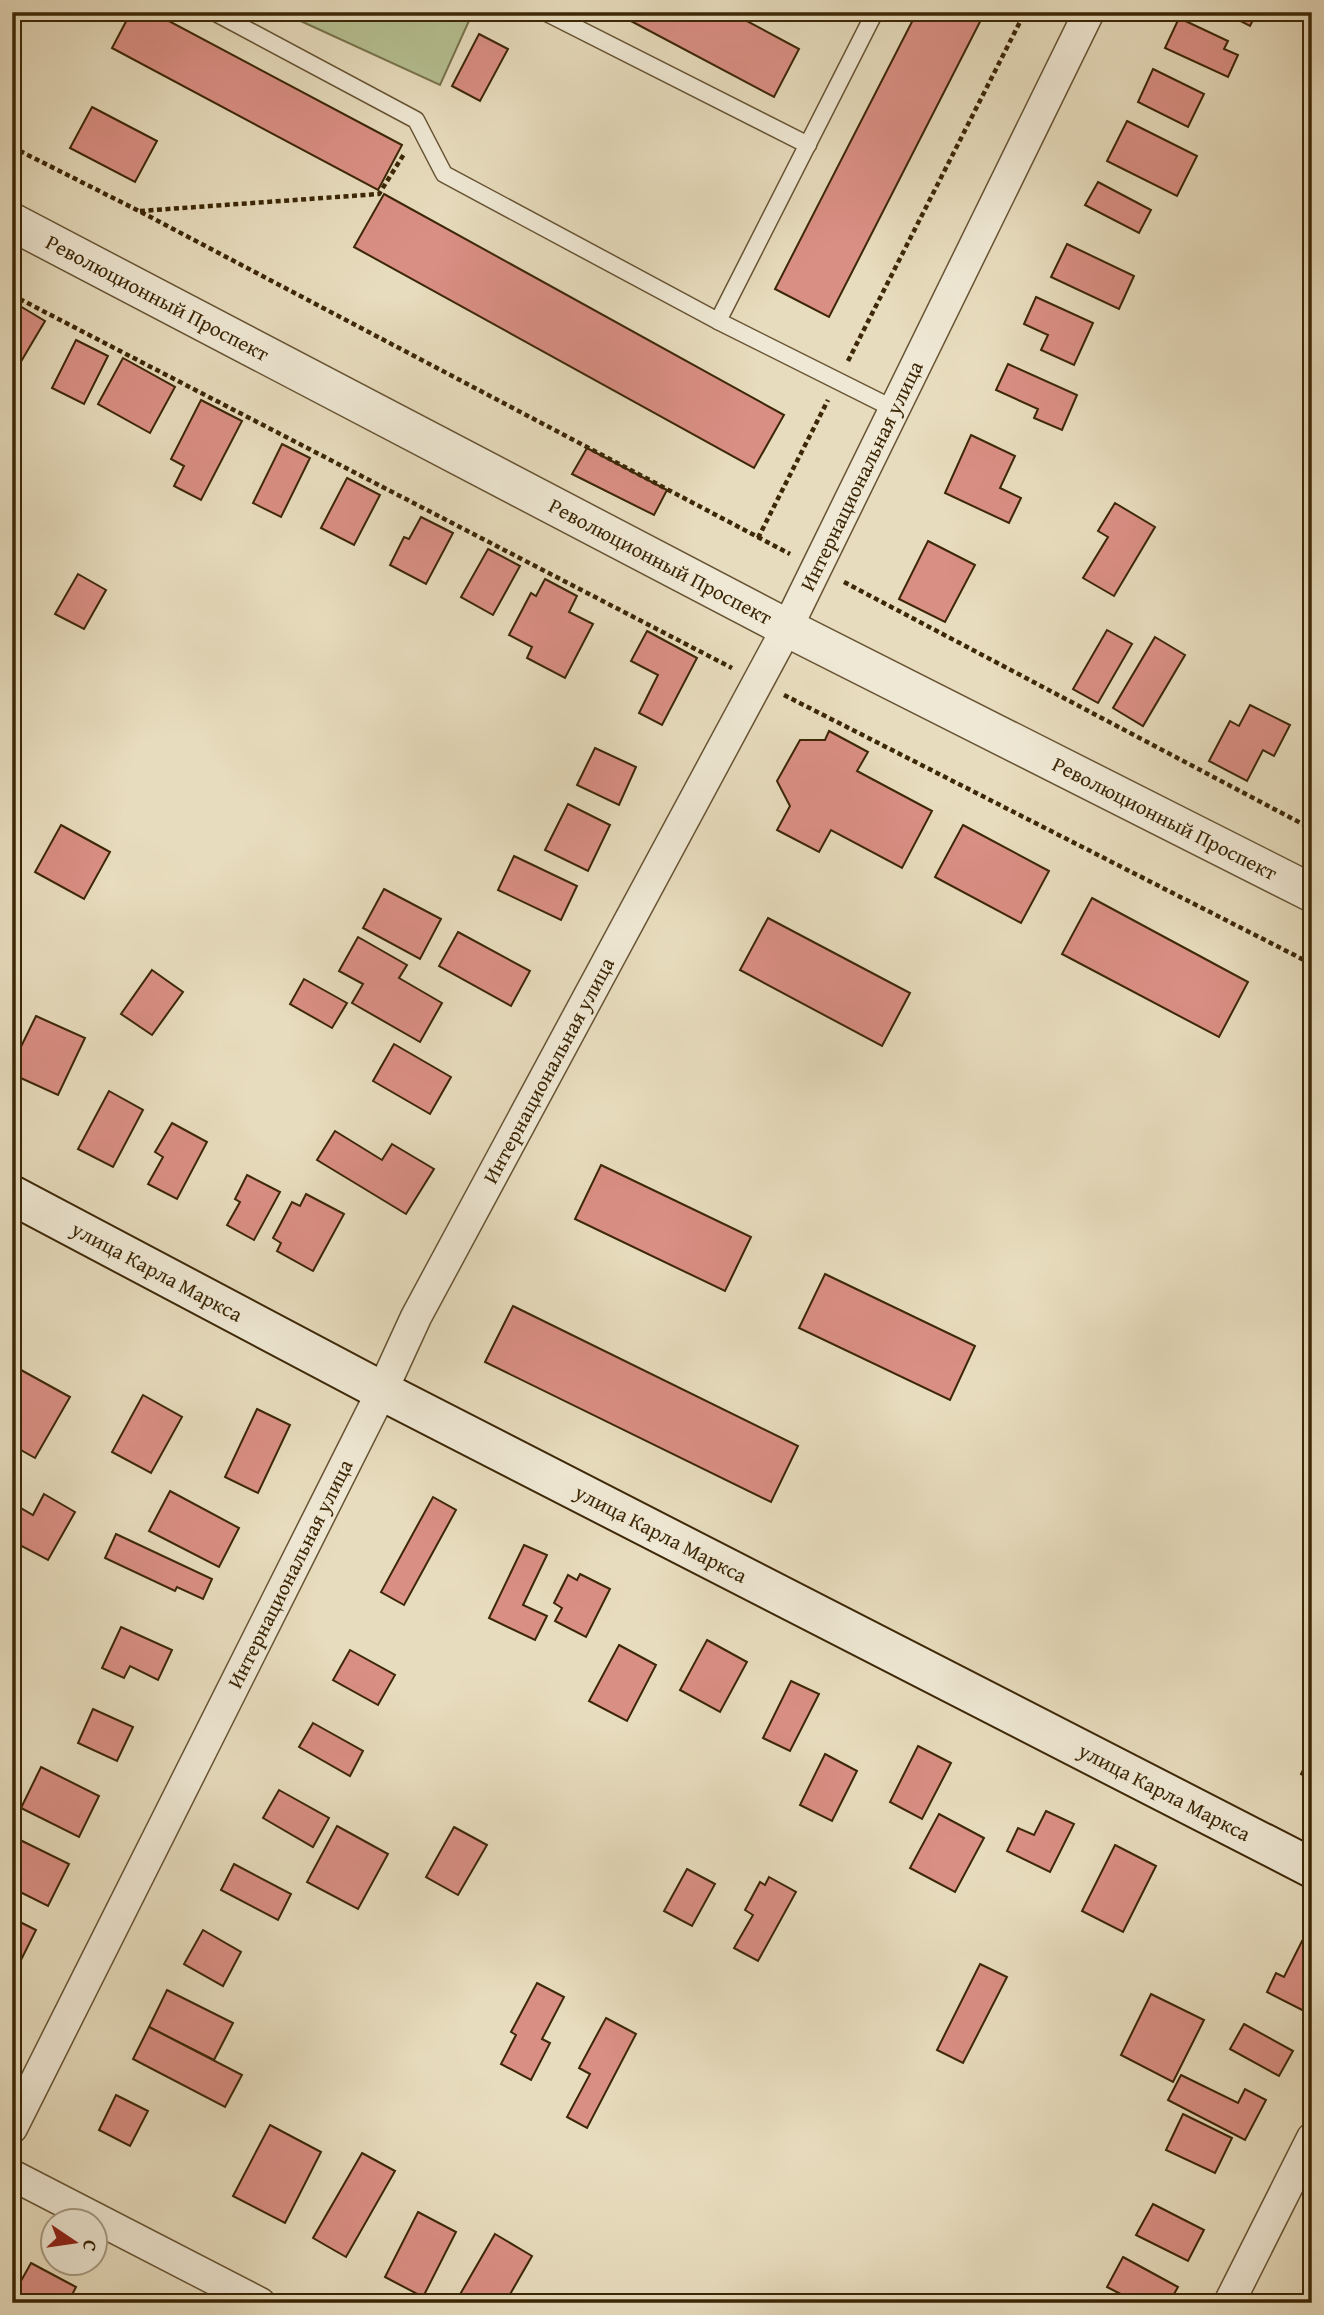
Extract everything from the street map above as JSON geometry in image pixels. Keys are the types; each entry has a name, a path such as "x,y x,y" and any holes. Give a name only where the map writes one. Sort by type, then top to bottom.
{"main road":[{"name":"улица Карла Маркса","path":"12,1195 382,1391 1312,1868"}],"street":[{"name":"Интернациональная улица","path":"12,2128 382,1391 416,1317 787,628 1089,12"},
{"name":"Революционный Проспект","path":"12,222 787,628 1312,893"},
{"path":"1229,2303 1312,2138"},
{"path":"12,2175 260,2303"}],"lane":[{"path":"214,12 416,120 444,174 718,321 894,409"},
{"path":"545,12 808,145"},
{"path":"718,321 875,12"}],"path":[{"path":"758,538 1026,12"},
{"path":"12,147 139,211 1312,829"},
{"path":"139,211 379,194 404,154 444,174"},
{"path":"12,295 757,681 1312,964"}],"green space":[{"path":"281,12 473,12 440,85"}],"building":[{"path":"131,12 152,12 402,145 378,190 112,48"},
{"path":"614,12 730,12 799,49 774,97"},
{"path":"917,12 985,12 829,317 775,289"},
{"path":"1223,12 1257,12 1250,26"},
{"path":"1179,18 1228,41 1224,49 1238,55 1228,77 1165,48"},
{"path":"479,34 508,49 480,101 452,86"},
{"path":"1153,69 1204,94 1188,127 1138,102"},
{"path":"92,107 157,141 135,182 70,148"},
{"path":"1127,121 1197,156 1177,196 1107,161"},
{"path":"1098,182 1151,210 1139,233 1085,205"},
{"path":"384,194 784,415 754,468 354,247"},
{"path":"1067,244 1134,276 1119,309 1051,277"},
{"path":"1036,297 1093,323 1074,365 1041,350 1048,335 1024,324"},
{"path":"15,303 45,321 19,365 12,361 12,308"},
{"path":"76,340 108,356 84,404 52,388"},
{"path":"123,358 175,387 150,433 98,404"},
{"path":"1008,364 1077,395 1062,430 1034,418 1038,409 996,390"},
{"path":"201,400 242,421 201,500 174,486 184,466 171,459"},
{"path":"971,435 1015,456 1000,488 1021,498 1009,523 945,493"},
{"path":"282,444 310,458 281,517 253,503"},
{"path":"587,448 667,490 654,515 572,474"},
{"path":"347,478 380,495 354,545 321,528"},
{"path":"1115,503 1155,527 1114,596 1083,578 1108,537 1098,531"},
{"path":"421,517 453,533 426,584 390,565 404,537 409,539"},
{"path":"928,541 975,565 945,622 899,599"},
{"path":"488,549 520,566 493,615 461,597"},
{"path":"78,574 106,590 84,629 55,614"},
{"path":"545,579 577,596 569,612 593,624 565,678 527,658 532,647 509,635 531,593 536,596"},
{"path":"1107,630 1132,644 1098,703 1073,689"},
{"path":"647,631 697,658 662,725 639,713 658,675 631,661"},
{"path":"1155,637 1185,655 1143,726 1113,708"},
{"path":"1250,705 1290,725 1274,756 1263,750 1247,781 1209,761 1230,721 1239,726"},
{"path":"829,731 868,752 857,771 932,811 902,868 831,830 819,852 777,830 790,806 777,781 800,740 825,740"},
{"path":"595,748 636,767 619,805 577,785"},
{"path":"568,804 610,825 588,871 545,850"},
{"path":"61,825 110,852 84,899 35,872"},
{"path":"963,825 1049,871 1021,923 935,877"},
{"path":"514,856 577,886 561,920 498,890"},
{"path":"384,889 441,919 420,959 363,928"},
{"path":"1092,898 1248,982 1219,1037 1062,954"},
{"path":"768,918 910,993 882,1046 740,970"},
{"path":"458,932 530,971 511,1006 439,966"},
{"path":"358,937 407,965 399,978 442,1003 420,1042 352,1003 363,984 339,971"},
{"path":"152,970 183,992 152,1035 121,1014"},
{"path":"304,979 347,1003 332,1028 290,1004"},
{"path":"36,1016 85,1038 58,1095 12,1074 12,1065"},
{"path":"394,1044 451,1077 430,1114 373,1081"},
{"path":"109,1091 143,1110 113,1167 78,1149"},
{"path":"172,1123 207,1142 177,1199 148,1184 163,1157 155,1152"},
{"path":"335,1131 382,1160 392,1144 434,1169 406,1214 317,1160"},
{"path":"601,1165 751,1237 725,1291 575,1219"},
{"path":"247,1175 280,1192 254,1240 227,1225 240,1202 235,1199"},
{"path":"306,1194 344,1214 313,1271 277,1251 281,1243 273,1238 292,1202 300,1206"},
{"path":"825,1274 975,1346 950,1400 799,1328"},
{"path":"513,1306 798,1446 771,1502 485,1362"},
{"path":"12,1365 70,1397 35,1458 12,1445"},
{"path":"143,1395 182,1417 151,1473 112,1452"},
{"path":"257,1409 290,1425 258,1493 225,1477"},
{"path":"170,1491 239,1528 219,1567 149,1531"},
{"path":"44,1494 75,1512 48,1560 12,1541 12,1503 33,1515"},
{"path":"433,1497 456,1510 404,1605 381,1592"},
{"path":"116,1534 212,1579 203,1599 177,1587 175,1591 105,1558"},
{"path":"524,1545 547,1555 523,1605 547,1616 535,1640 489,1618"},
{"path":"580,1574 610,1589 586,1637 555,1621 562,1608 554,1603 568,1575 577,1580"},
{"path":"121,1627 172,1650 158,1680 130,1666 124,1678 102,1668"},
{"path":"707,1640 747,1662 720,1712 680,1690"},
{"path":"619,1645 656,1665 627,1721 589,1701"},
{"path":"350,1650 395,1675 378,1705 333,1680"},
{"path":"791,1681 819,1694 790,1751 763,1738"},
{"path":"93,1709 133,1727 117,1761 78,1743"},
{"path":"313,1723 363,1751 350,1776 299,1747"},
{"path":"918,1746 951,1763 922,1819 890,1802"},
{"path":"1312,1752 1312,1780 1301,1774"},
{"path":"825,1754 857,1771 832,1821 800,1805"},
{"path":"41,1767 99,1796 79,1837 21,1808"},
{"path":"279,1790 329,1818 313,1847 263,1818"},
{"path":"1046,1811 1074,1824 1050,1872 1007,1851 1018,1828 1034,1835"},
{"path":"939,1814 984,1838 955,1892 910,1868"},
{"path":"337,1826 388,1854 358,1909 307,1882"},
{"path":"454,1827 487,1845 458,1895 426,1877"},
{"path":"12,1836 69,1864 48,1906 16,1890 21,1879 12,1875"},
{"path":"1115,1845 1156,1866 1123,1932 1082,1911"},
{"path":"234,1864 291,1894 278,1920 221,1890"},
{"path":"687,1869 715,1884 692,1926 664,1911"},
{"path":"769,1877 796,1892 758,1961 734,1948 753,1915 745,1910 760,1882 765,1885"},
{"path":"12,1918 36,1930 18,1966 12,1963"},
{"path":"203,1930 241,1952 223,1986 184,1964"},
{"path":"1302,1941 1312,1946 1312,2015 1267,1992 1276,1973 1284,1977"},
{"path":"980,1964 1007,1977 963,2063 937,2050"},
{"path":"537,1983 564,1997 542,2039 550,2043 531,2080 501,2064 516,2035 511,2032"},
{"path":"167,1990 233,2023 214,2060 149,2027"},
{"path":"1151,1994 1204,2020 1173,2082 1121,2055"},
{"path":"606,2018 636,2034 587,2128 567,2117 590,2074 579,2068"},
{"path":"1244,2024 1293,2051 1279,2076 1230,2049"},
{"path":"149,2027 242,2075 225,2107 133,2059"},
{"path":"1181,2075 1238,2103 1245,2089 1266,2100 1245,2140 1168,2100"},
{"path":"116,2095 148,2111 130,2146 99,2130"},
{"path":"1183,2114 1232,2138 1215,2173 1166,2150"},
{"path":"270,2125 321,2152 285,2223 233,2196"},
{"path":"362,2153 395,2171 346,2257 313,2238"},
{"path":"1153,2204 1204,2230 1188,2261 1136,2235"},
{"path":"418,2212 456,2232 423,2297 385,2277"},
{"path":"495,2234 532,2256 505,2303 455,2303"},
{"path":"1123,2257 1178,2287 1169,2303 1138,2303 1107,2287"},
{"path":"31,2263 38,2267 38,2276 55,2276 76,2287 68,2303 12,2303 12,2297"}]}
